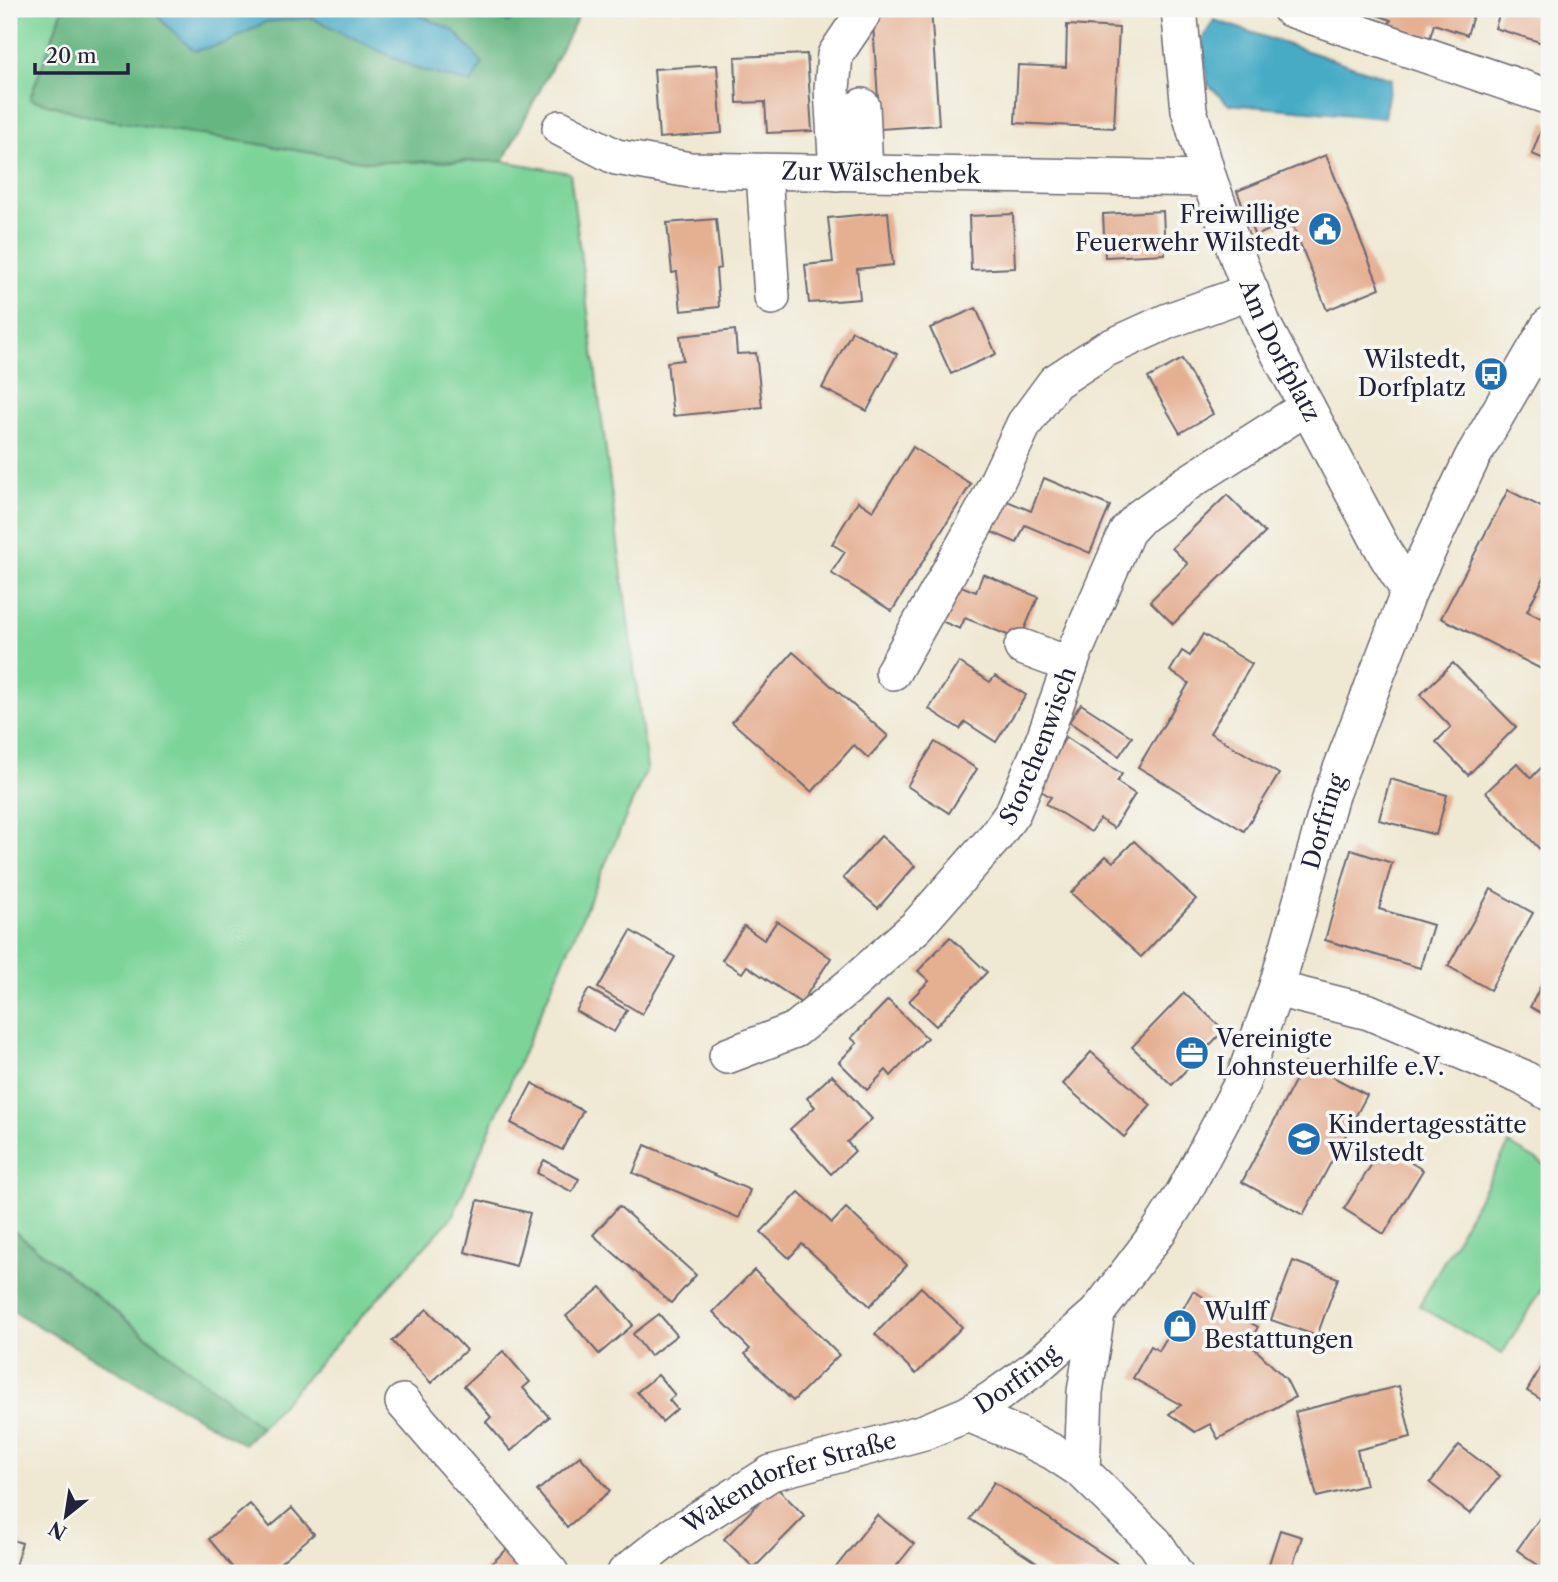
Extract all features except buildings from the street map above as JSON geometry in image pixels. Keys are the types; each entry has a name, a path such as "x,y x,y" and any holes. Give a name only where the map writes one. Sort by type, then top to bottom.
{"street":[{"name":"Am Dorfplatz","path":"1179,9 1189,110 1209,179 1264,326 1385,555 1409,591"},
{"path":"1290,9 1549,97"},
{"path":"851,173 832,89 835,55 862,15"},
{"path":"851,173 862,106"},
{"name":"Zur Wälschenbek","path":"560,128 616,157 690,170 1209,179"},
{"path":"764,172 772,297"},
{"path":"893,672 984,509 1024,424 1055,382 1104,350 1168,321 1251,292"},
{"name":"Dorfring","path":"968,1414 1035,1368 1097,1312 1159,1231 1184,1192 1242,1083 1276,989 1331,795 1409,591 1472,458 1549,325"},
{"name":"Storchenwisch","path":"727,1056 795,1030 917,926 1013,813 1043,741 1070,664 1127,531 1186,484 1307,407"},
{"path":"1023,647 1070,664"},
{"path":"1276,989 1369,1012 1522,1077 1549,1093"},
{"name":"Dorfring","path":"1082,1471 1085,1392 1097,1312"},
{"path":"402,1402 551,1573"},
{"name":"Dorfring","path":"968,1414 1019,1434 1082,1471 1155,1543 1175,1573"},
{"name":"Wakendorfer Straße","path":"625,1573 673,1535 771,1473 924,1432 968,1414"}],"green space":[{"path":"9,9 63,9 30,98 92,117 368,162 503,161 570,173 647,768 452,1217 261,1427 9,1227"},
{"path":"63,9 152,9 165,24 226,43 265,22 312,18 417,69 482,64 453,30 405,9 468,9 480,16 509,22 530,9 582,9 503,161 368,162 92,117 30,99"},
{"path":"1509,1144 1549,1167 1549,1276 1502,1354 1419,1306"},
{"path":"9,1227 261,1427 244,1444 9,1309"}],"water":[{"path":"152,9 405,9 453,30 483,63 471,83 417,69 312,18 265,22 226,43 194,51"},
{"path":"468,9 530,9 509,22 480,16"},
{"path":"1214,20 1391,79 1384,118 1228,104 1208,84 1202,40"}],"place":[{"name":"Freiwillige Feuerwehr Wilstedt","path":"1325,229"},
{"name":"Wilstedt, Dorfplatz","path":"1491,374"},
{"name":"Vereinigte Lohnsteuerhilfe e.V.","path":"1192,1053"},
{"name":"Kindertagesstätte Wilstedt","path":"1304,1139"},
{"name":"Wulff Bestattungen","path":"1180,1326"}]}
